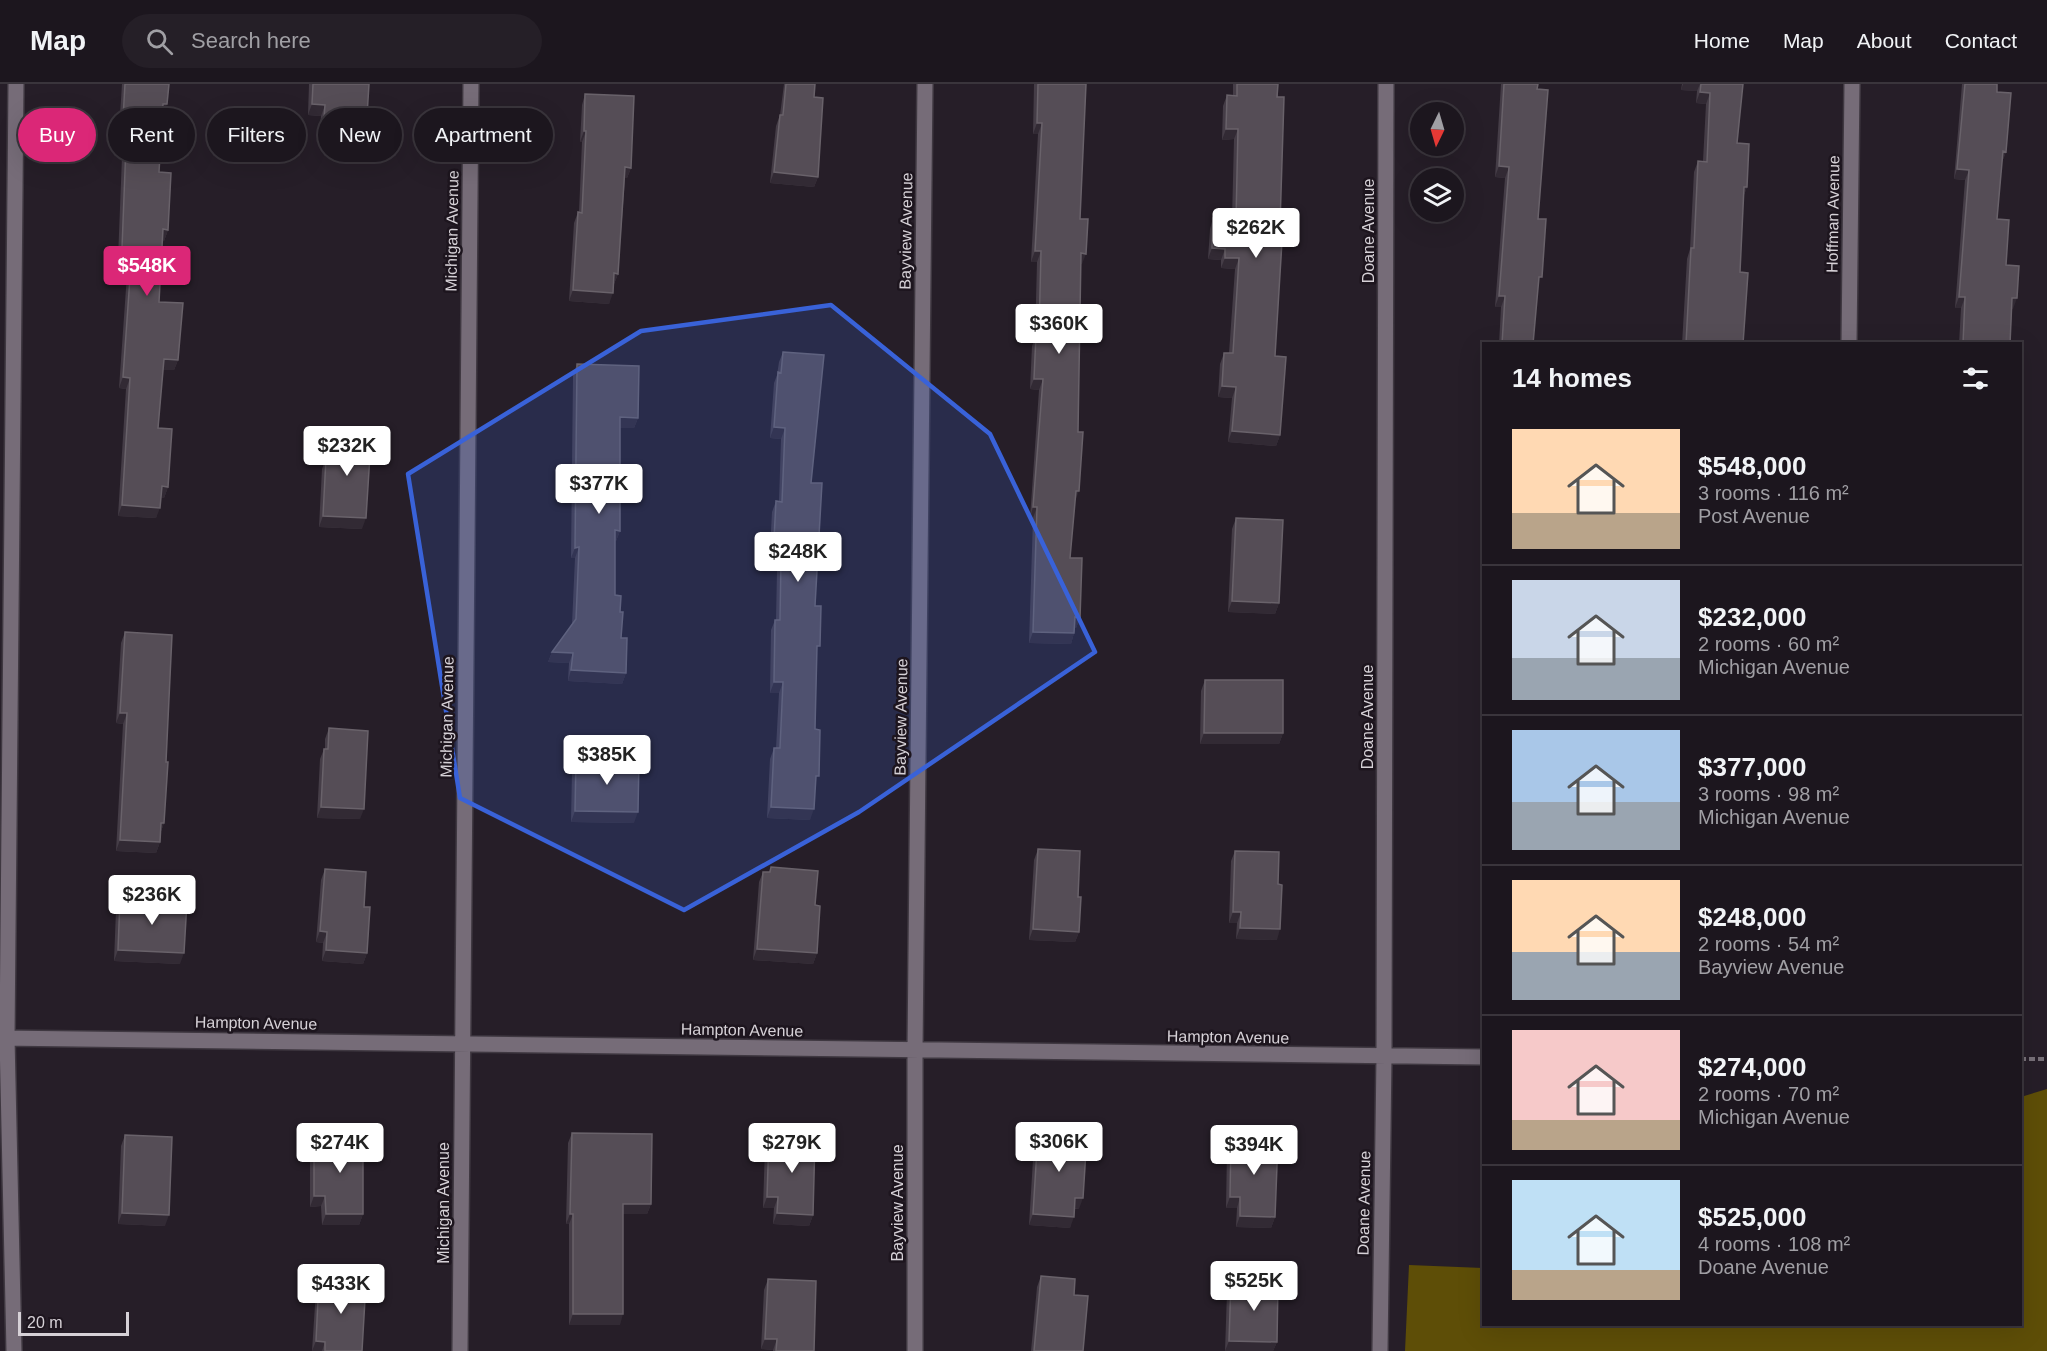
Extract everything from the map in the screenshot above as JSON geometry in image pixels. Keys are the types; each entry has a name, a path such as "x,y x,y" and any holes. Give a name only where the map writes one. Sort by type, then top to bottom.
{"street":[{"path":"14,1351 3,1038 16,84"},
{"name":"Michigan Avenue","path":"460,1351 471,84"},
{"name":"Bayview Avenue","path":"915,1351 915,1050 925,84"},
{"name":"Doane Avenue","path":"1380,1351 1384,1057 1386,84"},
{"name":"Hoffman Avenue","path":"1850,342 1852,84"},
{"name":"Hampton Avenue","path":"3,1038 1482,1057"}],"path":[{"path":"2022,1059 2047,1059"}],"highlighted area":[{"path":"831,305 990,434 1095,652 859,812 684,910 460,798 408,474 641,331"}],"shaded area":[{"path":"2047,1089 2047,1351 1405,1351 1409,1265 1482,1268 1482,1326 2022,1326 2022,1097"}],"building":[{"path":"125,84 169,84 167,104 163,104 163,108 124,108"},
{"path":"313,84 369,84 368,108 325,108 325,105 312,104"},
{"path":"786,84 815,84 814,97 823,98 818,177 774,172"},
{"path":"1038,84 1086,84 1080,219 1088,219 1086,254 1081,253 1078,432 1083,432 1079,491 1076,491 1070,558 1082,558 1080,618 1075,617 1074,633 1033,632 1037,507 1033,507 1043,379 1034,379 1036,335 1039,335 1041,251 1035,251 1042,123 1037,123"},
{"path":"1237,84 1278,84 1277,97 1284,97 1280,225 1283,225 1275,356 1286,357 1280,435 1232,431 1236,387 1222,386 1224,353 1233,353 1239,258 1225,258 1225,249 1212,248 1213,218 1236,219 1238,129 1226,129 1227,95 1237,96"},
{"path":"1504,84 1538,84 1537,89 1548,90 1538,219 1546,219 1542,277 1539,277 1533,342 1502,342 1505,296 1499,296 1509,167 1499,166"},
{"path":"1701,84 1743,84 1737,143 1749,144 1747,187 1744,187 1740,272 1748,273 1743,342 1686,342 1698,161 1707,162 1710,93 1700,92"},
{"path":"1965,84 1997,84 1997,92 2011,93 1997,219 2009,220 2006,265 2019,266 2017,298 2012,298 2010,342 1963,342 1965,297 1959,297 1969,170 1957,169"},
{"path":"585,94 634,96 631,168 625,167 618,274 614,273 613,293 573,290 578,212 582,213 586,131 584,131"},
{"path":"125,162 160,162 159,172 171,173 168,230 163,229 159,302 183,303 178,360 164,359 158,428 172,429 168,487 162,486 160,508 122,505 130,378 123,377 132,249 122,248"},
{"path":"783,352 824,355 811,483 822,483 815,606 821,606 820,646 817,646 815,729 820,730 819,776 816,776 814,809 771,807 774,748 780,748 783,682 774,682 775,620 780,620 781,559 773,558 776,501 782,502 785,428 774,427 778,372 781,373"},
{"path":"577,364 639,366 638,418 620,417 620,531 615,530 615,595 621,596 620,612 623,612 621,638 627,638 626,673 571,670 573,653 552,652 576,619 579,547 575,548"},
{"path":"329,436 371,439 366,518 323,516"},
{"path":"1236,518 1283,520 1279,603 1232,601"},
{"path":"125,632 172,635 166,762 168,762 164,823 161,823 160,842 120,840 127,713 120,713"},
{"path":"1205,680 1283,680 1283,733 1204,733"},
{"path":"329,728 368,731 364,809 321,807 324,749 328,749"},
{"path":"576,759 639,760 638,812 575,811"},
{"path":"1038,849 1080,851 1079,932 1033,929"},
{"path":"1235,851 1279,852 1278,884 1282,885 1280,929 1240,928 1241,912 1233,912"},
{"path":"771,867 818,871 815,905 820,906 817,953 757,949 763,872 770,872"},
{"path":"325,869 366,872 364,907 370,907 367,953 326,950 327,932 320,931"},
{"path":"120,899 187,901 184,953 118,950"},
{"path":"1038,1132 1087,1135 1083,1198 1075,1198 1074,1217 1033,1214"},
{"path":"572,1133 652,1134 651,1204 623,1204 623,1314 573,1314 573,1214 570,1214"},
{"path":"125,1135 172,1137 169,1215 122,1213"},
{"path":"314,1137 363,1137 363,1214 326,1214 325,1196 314,1196"},
{"path":"769,1137 815,1138 813,1215 777,1213 778,1197 767,1197"},
{"path":"1231,1138 1278,1140 1275,1217 1240,1216 1240,1197 1230,1197"},
{"path":"1041,1276 1075,1279 1074,1295 1088,1296 1083,1351 1034,1351"},
{"path":"319,1279 366,1282 362,1351 325,1351 325,1342 316,1341"},
{"path":"768,1279 816,1281 814,1351 776,1351 777,1339 765,1339"},
{"path":"1231,1281 1278,1283 1277,1342 1229,1341"}]}
